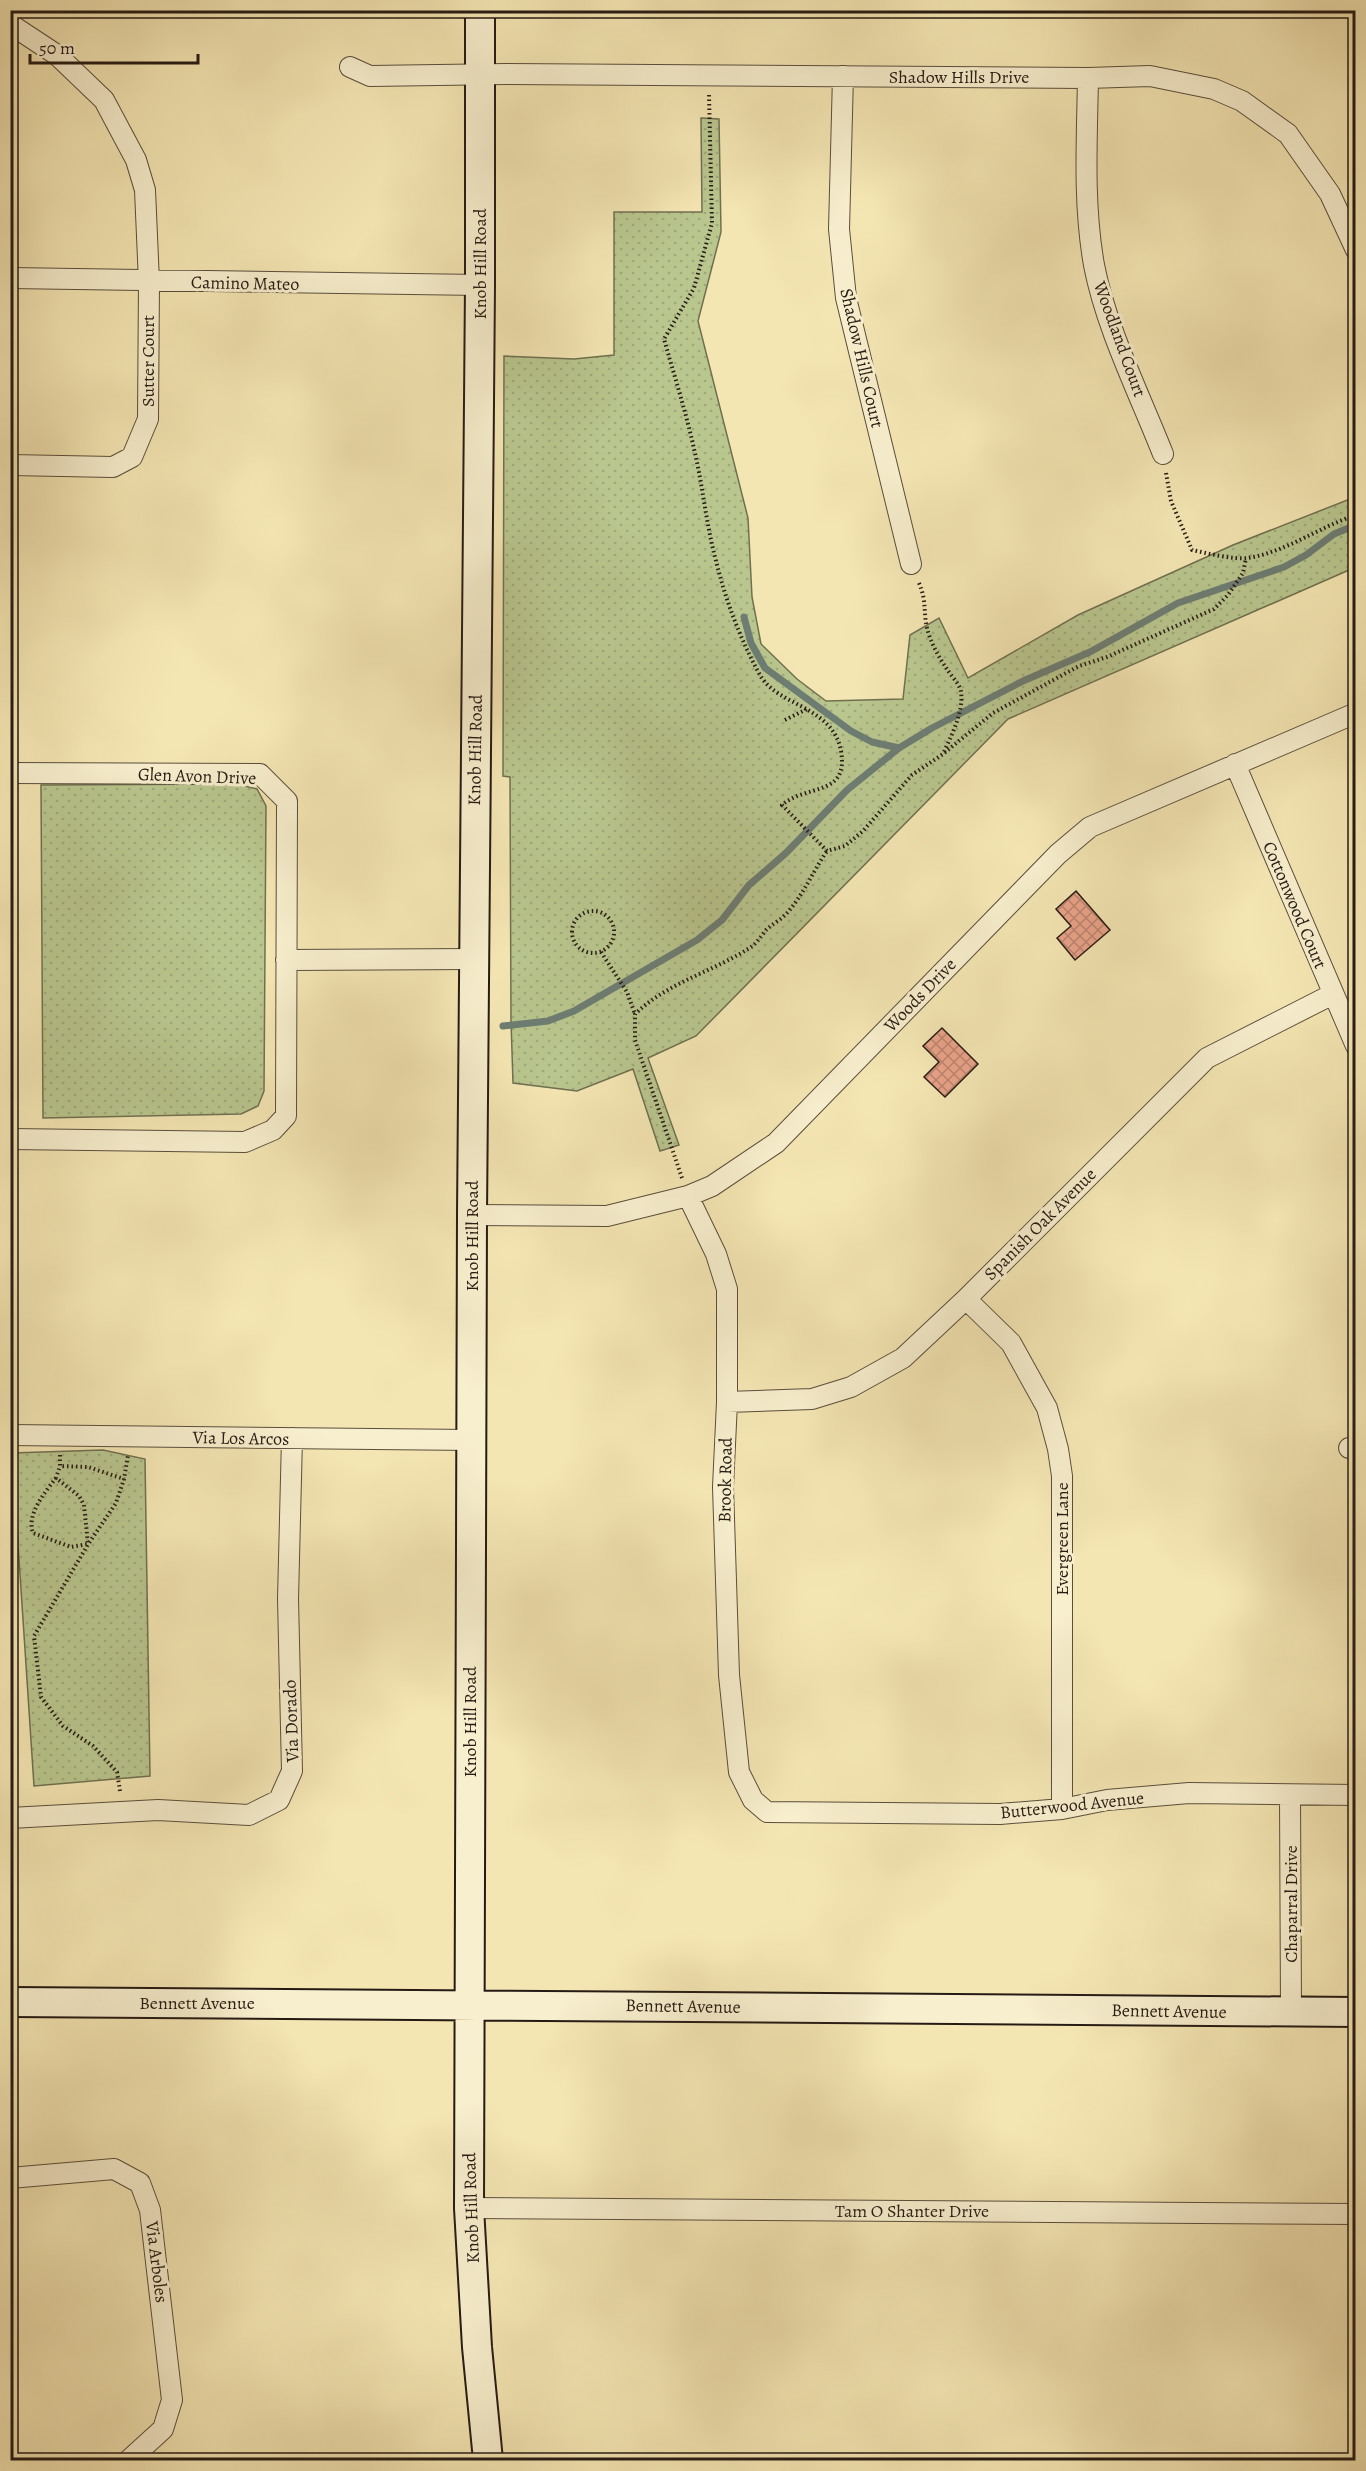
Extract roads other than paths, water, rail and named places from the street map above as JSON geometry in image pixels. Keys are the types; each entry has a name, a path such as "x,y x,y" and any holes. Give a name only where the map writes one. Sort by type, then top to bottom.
{"street":[{"name":"Knob Hill Road","path":"480,10 480,285 473,959 469,2208 477,2347 488,2460"},
{"name":"Sutter Court","path":"10,24 57,55 104,100 136,160 145,190 149,282 148,419 132,457 113,467 10,465"},
{"name":"Shadow Hills Drive","path":"350,67 370,76 709,75 1088,78 1150,76 1214,89 1242,101 1288,134 1330,194 1356,250"},
{"name":"Shadow Hills Court","path":"843,76 839,229 846,298 910,564"},
{"name":"Woodland Court","path":"1088,78 1086,200 1094,266 1110,322 1163,454"},
{"name":"Camino Mateo","path":"10,278 149,282 480,285"},
{"name":"Woods Drive","path":"472,1215 607,1216 688,1196 712,1186 776,1143 1058,854 1090,827 1356,713"},
{"name":"Cottonwood Court","path":"1235,764 1356,1046"},
{"name":"Glen Avon Drive","path":"10,773 260,774 287,801 286,1116 273,1130 245,1142 10,1139"},
{"path":"286,960 473,959"},
{"name":"Spanish Oak Avenue","path":"727,1402 812,1399 851,1387 903,1358 966,1299 1207,1058 1333,994"},
{"name":"Brook Road","path":"688,1196 716,1254 727,1289 727,1402 723,1487 729,1675 739,1772"},
{"name":"Evergreen Lane","path":"966,1299 1011,1343 1047,1408 1058,1449 1062,1488 1062,1809"},
{"name":"Via Los Arcos","path":"10,1435 471,1440"},
{"name":"Via Dorado","path":"10,1818 158,1810 249,1815 279,1800 292,1772 288,1599 292,1438"},
{"name":"Butterwood Avenue","path":"739,1772 753,1800 767,1812 1000,1814 1062,1809 1107,1800 1189,1793 1356,1795"},
{"name":"Chaparral Drive","path":"1290,1795 1291,2013"},
{"name":"Bennett Avenue","path":"10,2002 1356,2012"},
{"name":"Via Arboles","path":"10,2178 114,2169 140,2183 150,2210 172,2400 163,2428 129,2460"},
{"name":"Tam O Shanter Drive","path":"469,2208 1356,2214"}],"waterway":[{"path":"503,1026 548,1021 574,1011 697,940 722,920 749,885 786,853 847,790 899,748 932,728 1023,681 1090,652 1178,603 1284,567 1306,555 1334,534 1356,525"},
{"path":"744,617 751,643 765,668 851,731 872,742 899,748"}]}
